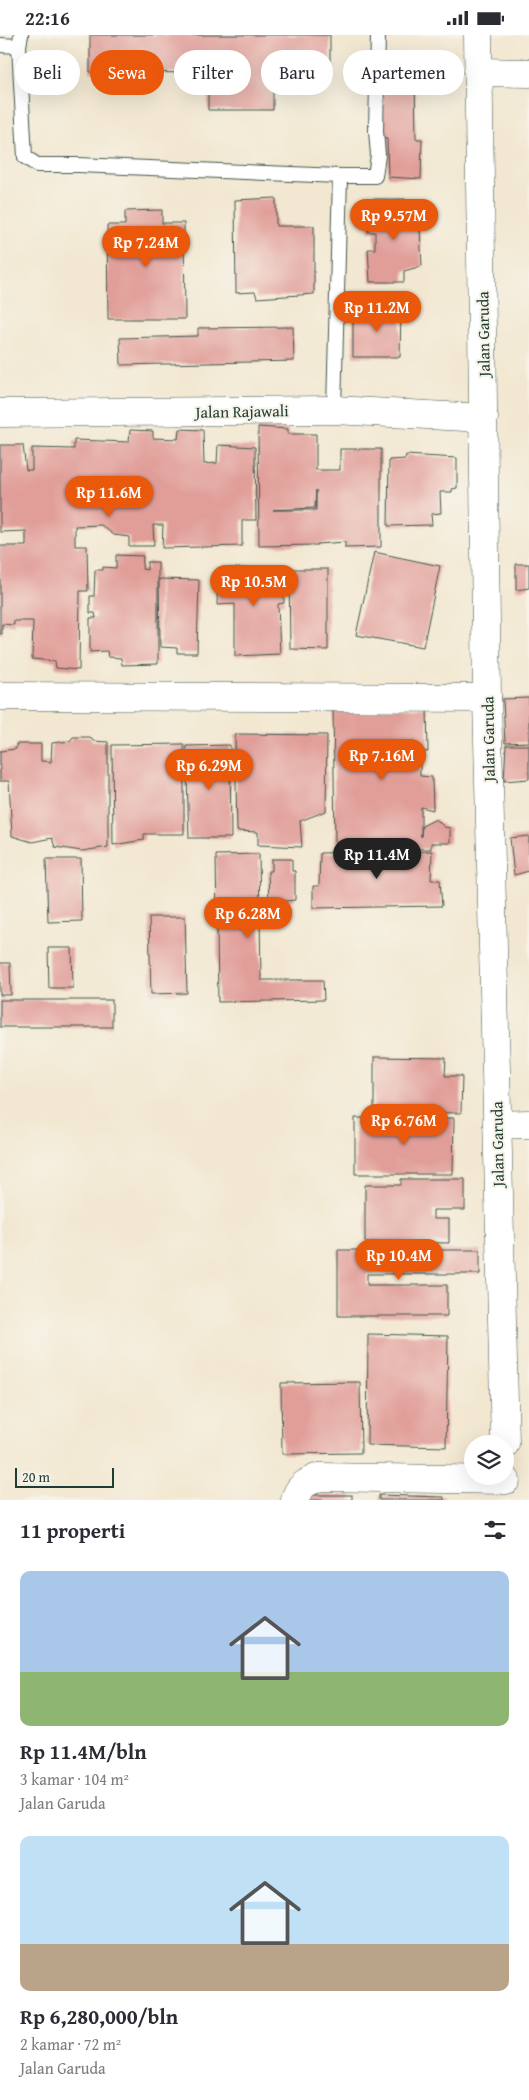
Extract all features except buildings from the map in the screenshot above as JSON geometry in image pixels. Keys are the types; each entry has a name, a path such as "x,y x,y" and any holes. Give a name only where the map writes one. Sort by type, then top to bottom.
{"street":[{"name":"Jalan Garuda","path":"478,35 487,697 505,1435"},
{"path":"478,72 529,73"},
{"name":"Jalan Rajawali","path":"0,413 334,410 484,418"},
{"path":"0,696 487,697"},
{"path":"497,1125 529,1124"},
{"path":"294,1500 297,1491 307,1482 320,1477 464,1479"}],"lane":[{"path":"0,45 20,40 24,157 37,165 375,176 378,155 376,131 378,35"},
{"path":"334,410 340,176"}]}
